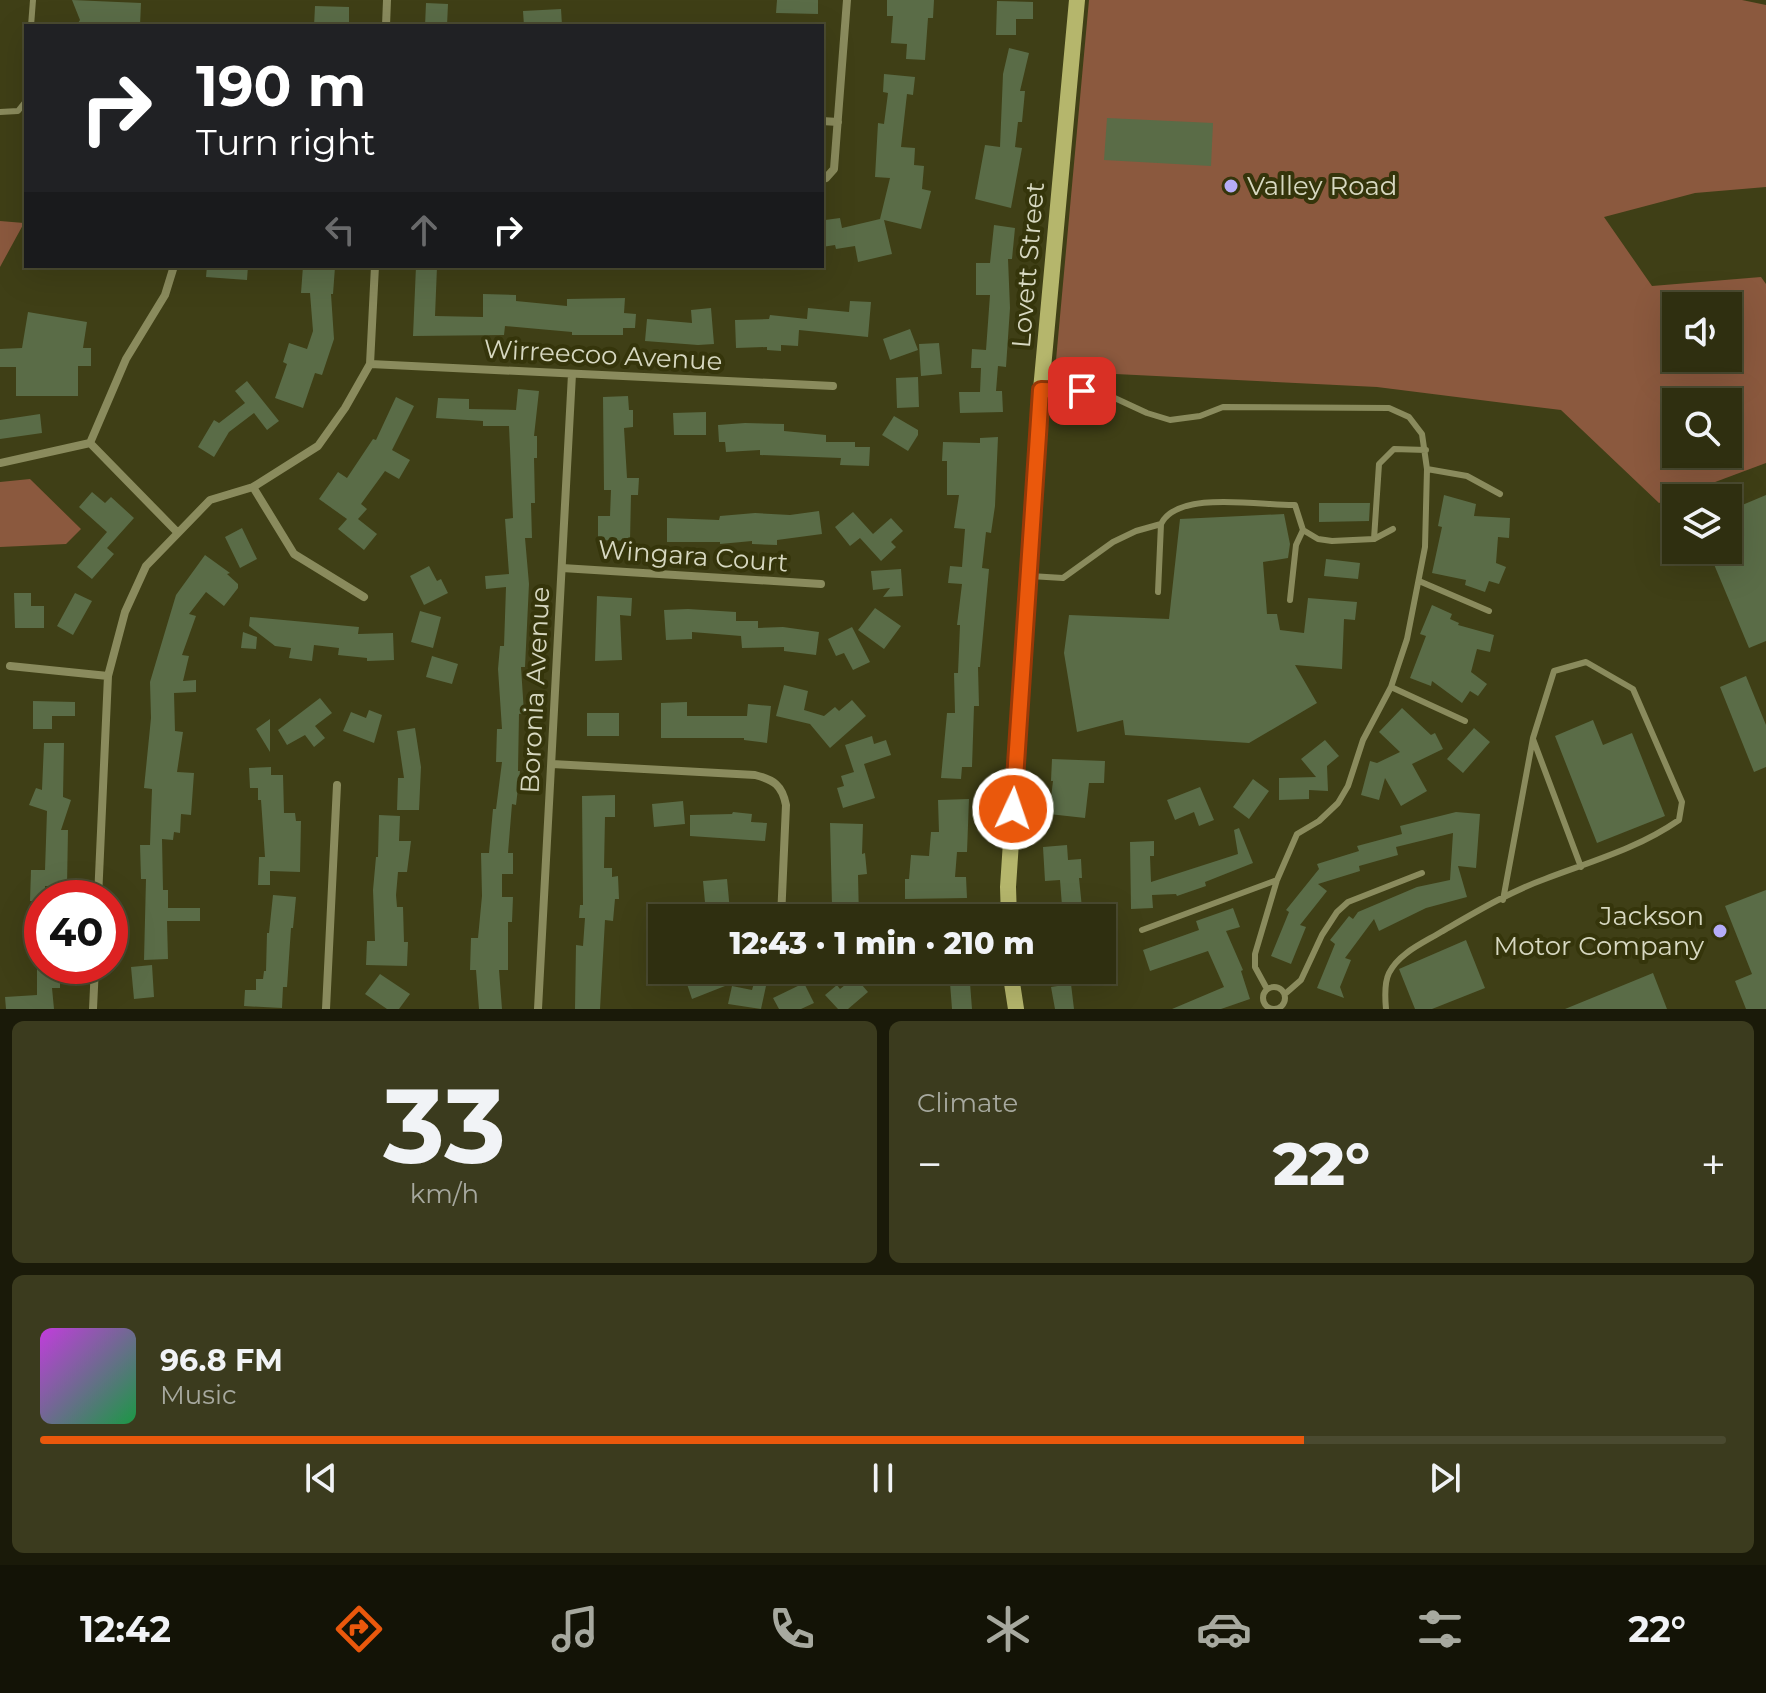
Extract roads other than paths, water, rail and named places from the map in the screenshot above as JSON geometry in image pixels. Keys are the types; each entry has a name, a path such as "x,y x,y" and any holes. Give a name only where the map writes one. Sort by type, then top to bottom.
{"street":[{"path":"386,24 387,0"},
{"path":"824,178 834,169 847,0"},
{"name":"Lovett Street","path":"1009,904 1041,390 1077,0"},
{"path":"824,121 838,122"},
{"path":"90,443 126,359 165,295 173,268"},
{"path":"99,880 108,676 125,612 146,566 210,500 253,487 318,446 345,408 370,364 375,268"},
{"name":"Wirreecoo Avenue","path":"370,364 833,386"},
{"name":"Boronia Avenue","path":"538,1009 572,374"},
{"path":"0,463 90,443"},
{"path":"90,443 178,533"},
{"path":"253,487 294,554 364,597"},
{"name":"Wingara Court","path":"562,568 821,584"},
{"path":"10,666 108,676"},
{"path":"552,764 755,775 772,780 783,790 786,805 782,904"},
{"path":"326,1009 337,785"},
{"path":"93,1009 94,984"},
{"path":"1012,984 1016,1009"}],"lane":[{"path":"31,24 33,0"},
{"path":"0,112 18,111 24,104"},
{"path":"1041,390 1106,394 1170,420 1200,416 1223,407 1389,408 1409,417 1422,434 1426,450 1427,520 1407,639 1391,687 1370,723 1352,777 1338,803 1319,821 1297,834 1277,880 1255,954 1255,967 1267,989 1263,1008 1280,1007 1285,1002 1285,994 1280,988 1267,989"},
{"path":"1374,539 1379,464 1394,449 1426,450"},
{"path":"1427,469 1467,476 1500,494"},
{"path":"1158,592 1161,524 1173,510 1242,501 1295,505 1303,530 1318,539 1374,539 1393,529"},
{"path":"1027,576 1063,578 1113,542 1161,524"},
{"path":"1290,600 1296,545 1303,530"},
{"path":"1419,581 1489,611"},
{"path":"1386,1009 1388,973 1407,952 1542,880 1652,838 1679,820 1682,802 1633,689 1586,662 1554,671 1533,738 1503,900"},
{"path":"1391,687 1465,721"},
{"path":"1533,738 1581,867"},
{"path":"1285,994 1301,980 1322,935 1337,912 1348,902 1422,873"},
{"path":"1142,930 1277,880"}],"place":[{"name":"Valley Road","path":"1231,186"},
{"name":"Jackson Motor Company","path":"1720,931"}]}
